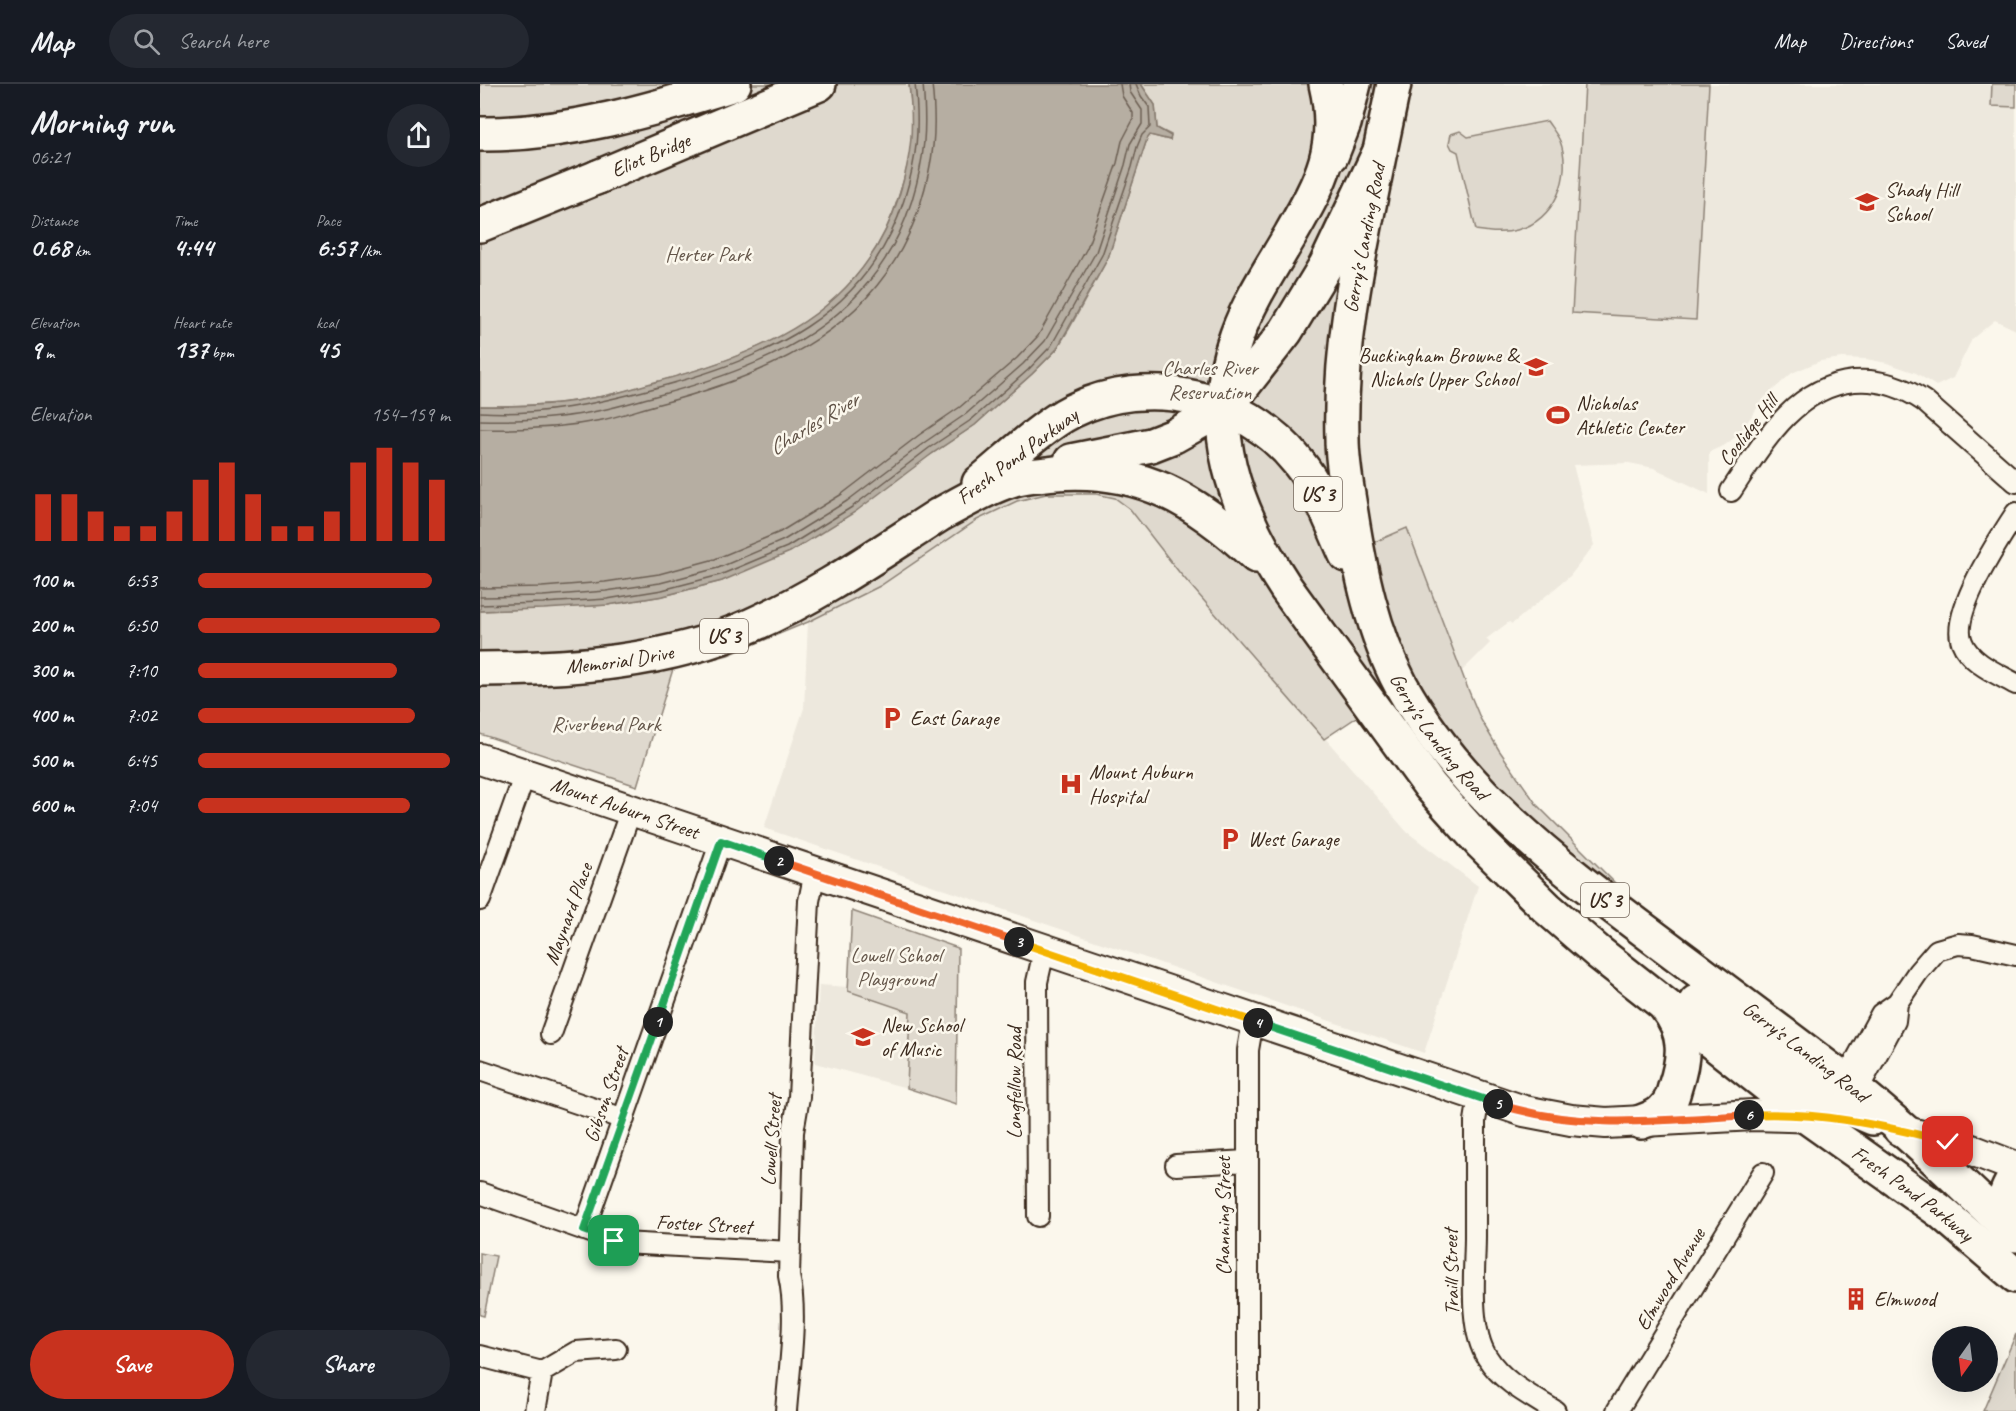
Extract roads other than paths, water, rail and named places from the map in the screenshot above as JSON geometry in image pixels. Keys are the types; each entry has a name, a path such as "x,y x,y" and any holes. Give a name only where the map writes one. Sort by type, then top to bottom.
{"highway":[{"name":"Eliot Bridge","path":"480,225 819,84"},
{"name":"Gerry's Landing Road","path":"1326,84 1331,106 1331,142 1323,172 1308,204 1257,292 1241,326 1228,364 1222,407 1227,459 1239,502 1258,542 1286,588 1420,774 1461,822 1572,931 1806,1116"},
{"path":"1015,479 1067,462 1162,441 1196,425 1222,407 1239,391 1304,304 1326,265 1380,151 1394,84"},
{"name":"Eliot Bridge","path":"480,134 532,132 573,126 652,107 724,85"},
{"name":"Gerry's Landing Road","path":"1380,151 1349,312 1343,366 1341,421 1348,495 1362,570 1373,614 1392,666 1418,711 1453,760 1516,828 1574,876 1849,1084 1902,1130"},
{"path":"480,201 493,196 598,177"},
{"name":"Fresh Pond Parkway","path":"939,515 1059,419 1090,403 1124,394 1154,392 1191,398 1245,416 1265,429 1299,463 1316,491 1373,614"},
{"name":"Fresh Pond Parkway","path":"939,515 1015,479 1064,472 1119,476 1164,490 1189,502 1226,528 1262,561 1286,588"},
{"name":"Memorial Drive","path":"480,669 569,667 630,660 680,649 729,634 801,601 939,515"},
{"path":"1461,822 1538,885 1806,1084 1851,1110 1902,1130"},
{"path":"1641,1122 1655,1117 1667,1107 1683,1065 1679,1030 1663,1004"},
{"name":"Fresh Pond Parkway","path":"1806,1116 1933,1205 2016,1276"},
{"name":"Fresh Pond Parkway","path":"1902,1130 2014,1233"},
{"path":"2014,1233 2003,1204 2007,1190 2016,1175"}],"main road":[{"path":"1308,204 1342,137 1357,84"},
{"name":"Mount Auburn Street","path":"480,759 1524,1112 1560,1119 1599,1122 1641,1122 1754,1115 1806,1116 1845,1120 1902,1130 1964,1147 2016,1167"}],"street":[{"name":"Coolidge Hill","path":"1731,491 1756,454 1796,406 1821,389 1835,384 1863,381 1895,386 1917,396 2016,482"},
{"path":"2016,513 1963,608 1960,633 1962,643 1977,661 2016,684"},
{"path":"480,900 525,774"},
{"name":"Maynard Place","path":"551,1034 631,810"},
{"name":"Gibson Street","path":"584,1230 721,841"},
{"name":"Lowell Street","path":"786,1411 792,1312 790,1252 793,1132 798,1097 810,891 815,872"},
{"path":"1849,1084 1895,1021 1897,1003 1937,950 1946,946 1972,945 2016,955"},
{"name":"Longfellow Road","path":"1038,1216 1037,982 1044,951"},
{"name":"Channing Street","path":"1248,1411 1248,1050 1253,1021"},
{"path":"480,1070 624,1119"},
{"name":"Traill Street","path":"1479,1097 1475,1121 1474,1288 1477,1334 1486,1356 1496,1370 1555,1411"},
{"path":"1176,1165 1247,1161"},
{"name":"Elmwood Avenue","path":"1617,1411 1763,1173"},
{"name":"Foster Street","path":"480,1194 614,1241 630,1244 790,1252"},
{"path":"480,1356 542,1372 576,1352 616,1349"},
{"path":"535,1411 542,1372"}],"water":[{"name":"Charles River","path":"909,84 1141,84 1155,105 1157,128 1171,136 1170,140 1150,135 1147,139 1108,258 1056,350 975,425 933,453 855,512 790,552 722,581 663,596 608,605 480,611 480,406 554,404 605,396 695,371 734,357 804,322 835,298 861,270 883,236 899,196 907,167 911,127"}],"place":[{"name":"Shady Hill School","path":"1867,202"},
{"name":"Buckingham Browne & Nichols Upper School","path":"1536,367"},
{"name":"Nicholas Athletic Center","path":"1558,415"},
{"name":"East Garage","path":"892,718"},
{"name":"Mount Auburn Hospital","path":"1071,784"},
{"name":"West Garage","path":"1230,839"},
{"name":"New School of Music","path":"863,1037"},
{"name":"Elmwood","path":"1856,1299"}],"park label":[{"name":"Herter Park","path":"708,254"},
{"name":"Charles River Reservation","path":"1210,380"},
{"name":"Riverbend Park","path":"606,724"},
{"name":"Lowell School Playground","path":"896,967"}]}
